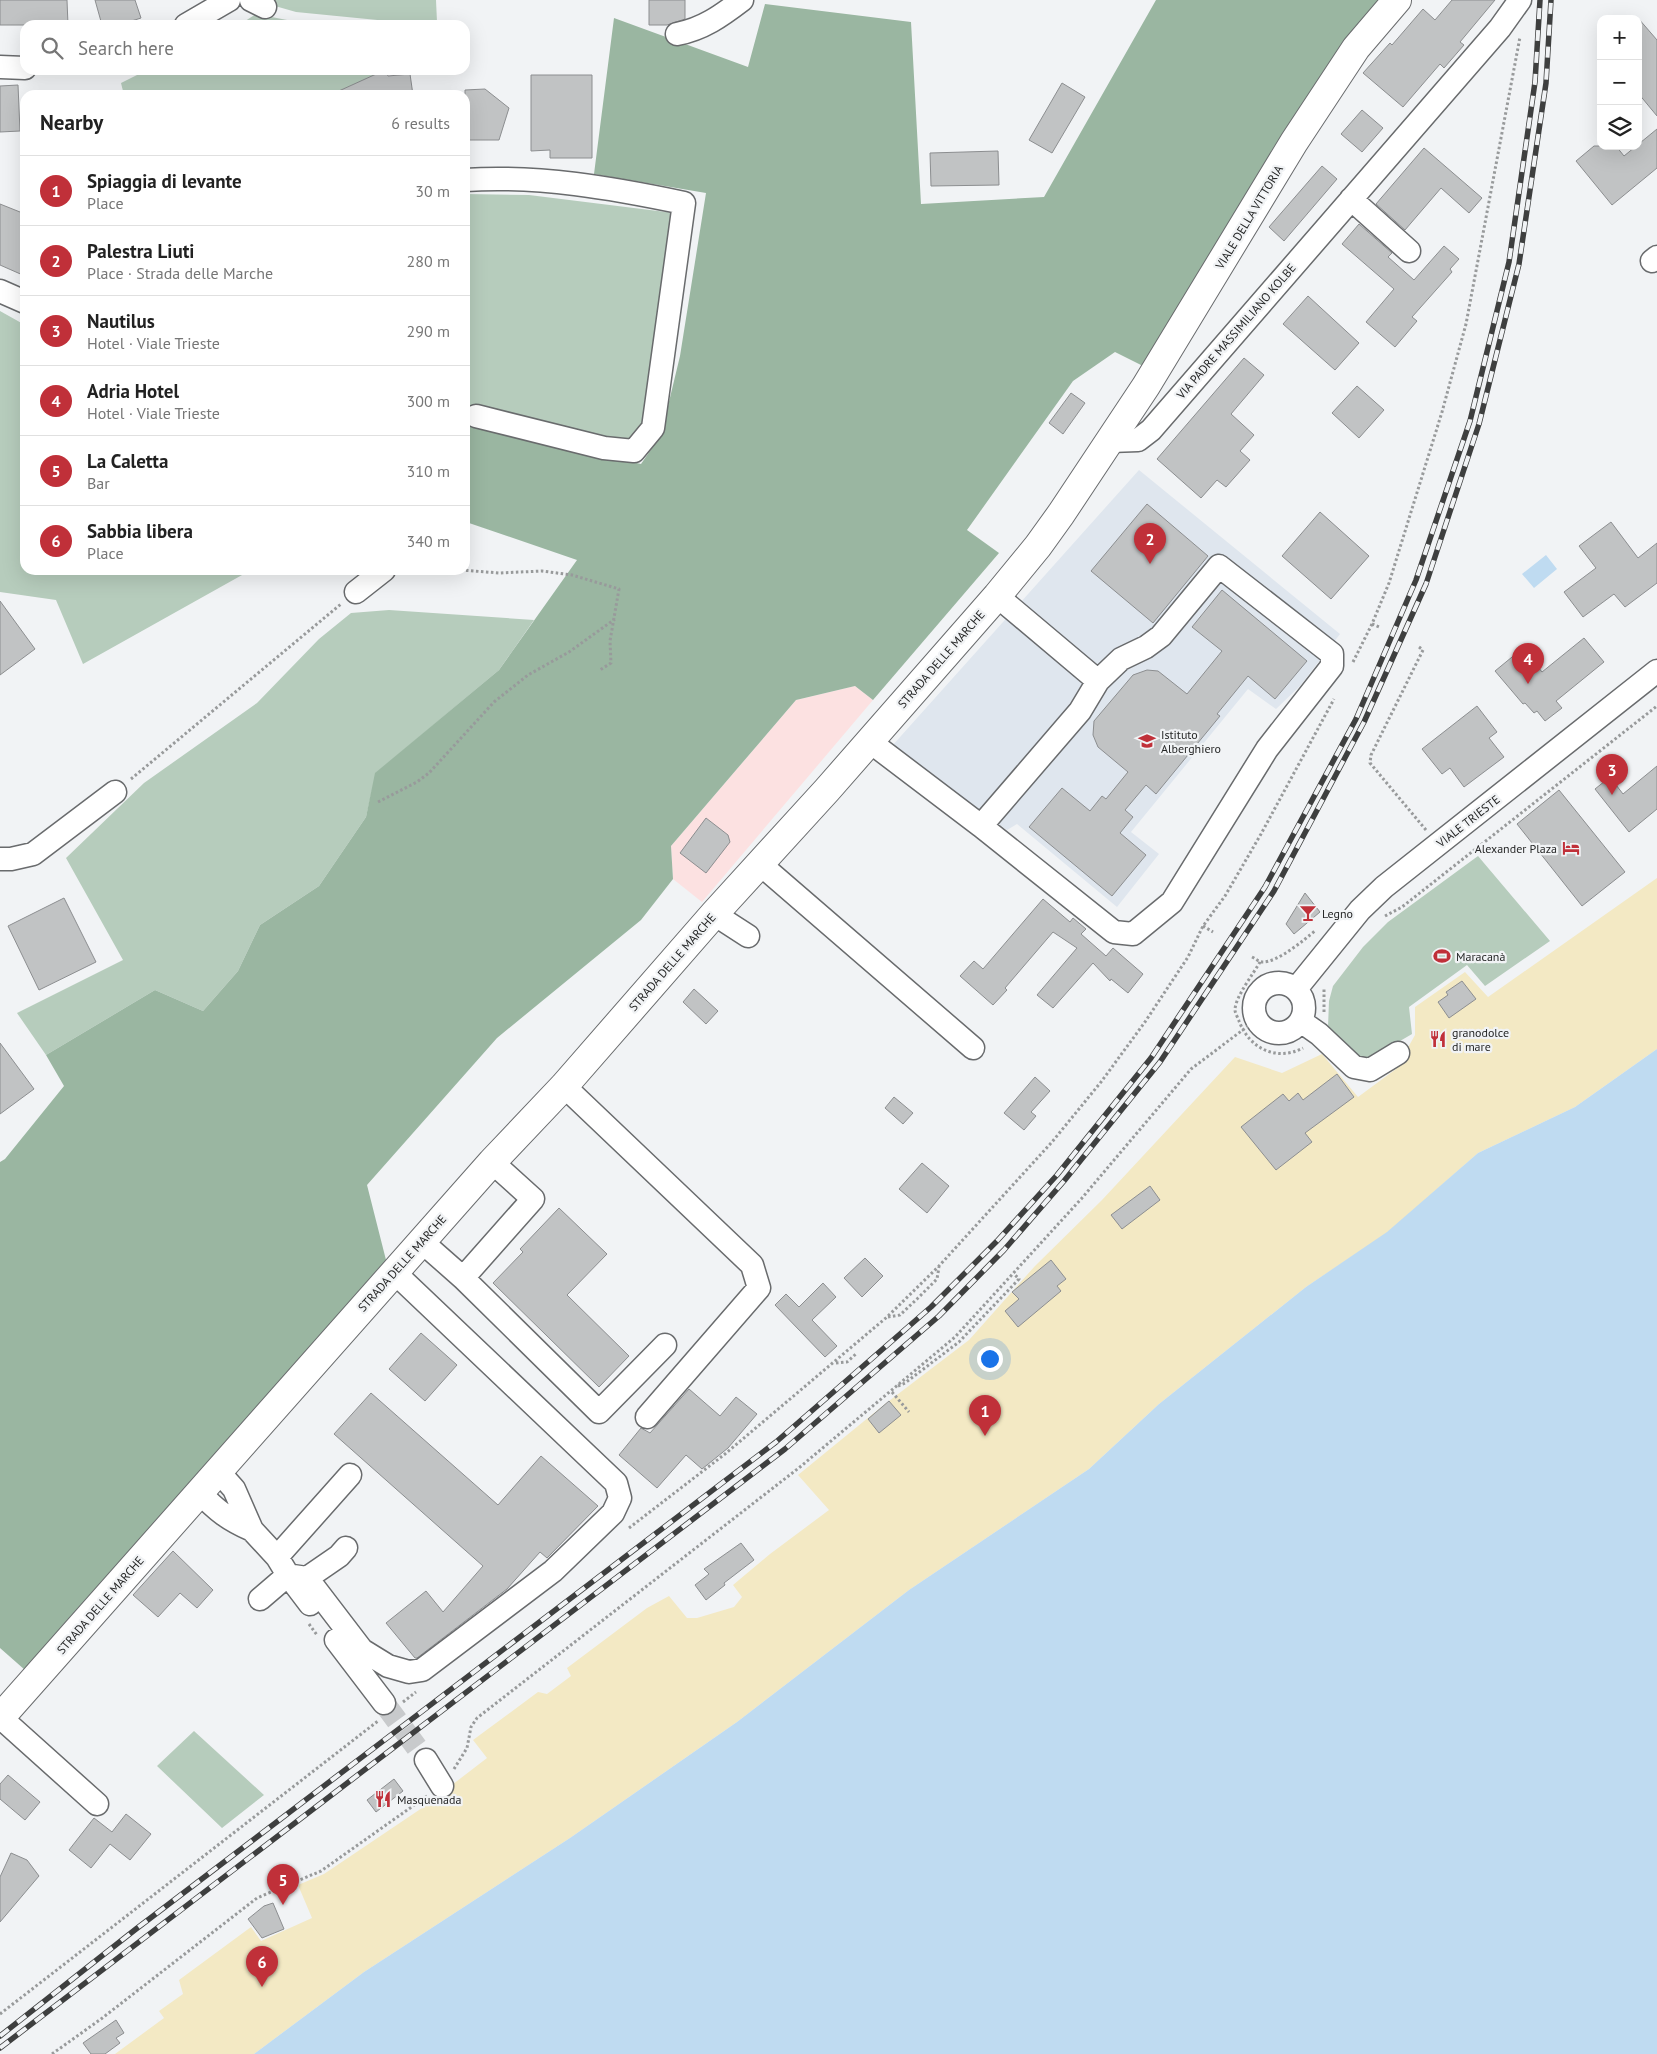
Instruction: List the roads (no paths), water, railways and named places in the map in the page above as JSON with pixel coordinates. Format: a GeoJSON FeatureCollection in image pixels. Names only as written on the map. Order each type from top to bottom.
{"type":"FeatureCollection","features":[{"type":"Feature","properties":{"kind":"main road","name":"VIALE DELLA VITTORIA"},"geometry":{"type":"LineString","coordinates":[[1110,441],[1146,386],[1294,142],[1356,48],[1397,0]]}},
{"type":"Feature","properties":{"kind":"main road","name":"STRADA DELLE MARCHE"},"geometry":{"type":"LineString","coordinates":[[0,1718],[492,1162],[564,1086],[997,596],[1061,514],[1110,441]]}},
{"type":"Feature","properties":{"kind":"street"},"geometry":{"type":"LineString","coordinates":[[195,20],[229,0]]}},
{"type":"Feature","properties":{"kind":"street"},"geometry":{"type":"LineString","coordinates":[[677,34],[693,31],[718,19],[742,0]]}},
{"type":"Feature","properties":{"kind":"street","name":"VIA PADRE MASSIMILIANO KOLBE"},"geometry":{"type":"LineString","coordinates":[[1110,441],[1138,440],[1151,430],[1500,28],[1519,2]]}},
{"type":"Feature","properties":{"kind":"street"},"geometry":{"type":"LineString","coordinates":[[0,67],[20,68]]}},
{"type":"Feature","properties":{"kind":"street"},"geometry":{"type":"LineString","coordinates":[[470,180],[527,180],[604,187],[684,203],[652,428],[634,452],[604,448],[476,416]]}},
{"type":"Feature","properties":{"kind":"street"},"geometry":{"type":"LineString","coordinates":[[1351,200],[1409,251]]}},
{"type":"Feature","properties":{"kind":"street"},"geometry":{"type":"LineString","coordinates":[[0,291],[20,300]]}},
{"type":"Feature","properties":{"kind":"street"},"geometry":{"type":"LineString","coordinates":[[869,741],[981,826],[1114,932],[1134,934],[1172,902],[1267,749],[1332,666],[1332,654],[1218,566],[1161,636],[1146,647],[1121,659],[1098,681],[1080,711],[981,826]]}},
{"type":"Feature","properties":{"kind":"street"},"geometry":{"type":"LineString","coordinates":[[356,592],[378,575]]}},
{"type":"Feature","properties":{"kind":"street"},"geometry":{"type":"LineString","coordinates":[[997,596],[1098,681]]}},
{"type":"Feature","properties":{"kind":"street","name":"VIALE TRIESTE"},"geometry":{"type":"LineString","coordinates":[[1296,989],[1360,910],[1384,887],[1657,671]]}},
{"type":"Feature","properties":{"kind":"street"},"geometry":{"type":"LineString","coordinates":[[0,859],[11,859],[33,854],[115,792]]}},
{"type":"Feature","properties":{"kind":"street"},"geometry":{"type":"LineString","coordinates":[[760,864],[973,1048]]}},
{"type":"Feature","properties":{"kind":"street"},"geometry":{"type":"LineString","coordinates":[[714,914],[748,936]]}},
{"type":"Feature","properties":{"kind":"street"},"geometry":{"type":"LineString","coordinates":[[1280,982],[1289,984],[1302,996],[1305,1005],[1302,1022],[1290,1032],[1282,1034],[1250,1025],[1254,1003],[1258,994],[1272,984],[1280,982]]}},
{"type":"Feature","properties":{"kind":"street"},"geometry":{"type":"LineString","coordinates":[[1302,1022],[1319,1034],[1354,1067],[1370,1070],[1398,1053]]}},
{"type":"Feature","properties":{"kind":"street"},"geometry":{"type":"LineString","coordinates":[[564,1086],[752,1265],[759,1288],[648,1416]]}},
{"type":"Feature","properties":{"kind":"street"},"geometry":{"type":"LineString","coordinates":[[463,1278],[533,1199],[492,1162]]}},
{"type":"Feature","properties":{"kind":"street"},"geometry":{"type":"LineString","coordinates":[[422,1241],[463,1278],[599,1412],[665,1344]]}},
{"type":"Feature","properties":{"kind":"street"},"geometry":{"type":"LineString","coordinates":[[218,1471],[234,1489],[252,1530],[362,1650],[388,1666],[408,1672],[422,1670],[553,1572],[613,1514],[620,1498],[616,1483],[394,1272]]}},
{"type":"Feature","properties":{"kind":"street"},"geometry":{"type":"LineString","coordinates":[[260,1599],[290,1570],[350,1475]]}},
{"type":"Feature","properties":{"kind":"street"},"geometry":{"type":"LineString","coordinates":[[199,1492],[218,1512],[233,1522],[252,1530]]}},
{"type":"Feature","properties":{"kind":"street"},"geometry":{"type":"LineString","coordinates":[[290,1570],[339,1556],[346,1548]]}},
{"type":"Feature","properties":{"kind":"street"},"geometry":{"type":"LineString","coordinates":[[290,1570],[386,1710]]}},
{"type":"Feature","properties":{"kind":"street"},"geometry":{"type":"LineString","coordinates":[[0,1718],[97,1804]]}},
{"type":"Feature","properties":{"kind":"street"},"geometry":{"type":"LineString","coordinates":[[426,1760],[442,1786]]}},
{"type":"Feature","properties":{"kind":"water"},"geometry":{"type":"Polygon","coordinates":[[[1546,555],[1557,569],[1534,588],[1522,574],[1546,555]]]}},
{"type":"Feature","properties":{"kind":"water"},"geometry":{"type":"Polygon","coordinates":[[[1657,1049],[1657,2054],[254,2054],[364,1972],[570,1838],[737,1722],[909,1590],[1089,1469],[1159,1404],[1306,1287],[1387,1232],[1478,1153],[1575,1107],[1657,1049]]]}},
{"type":"Feature","properties":{"kind":"tunnel"},"geometry":{"type":"LineString","coordinates":[[384,1703],[426,1760]]}},
{"type":"Feature","properties":{"kind":"railway"},"geometry":{"type":"LineString","coordinates":[[0,2036],[136,1929],[776,1442],[931,1307],[997,1241],[1057,1175],[1151,1058],[1265,887],[1356,719],[1416,580],[1470,421],[1509,262],[1535,82],[1540,0]]}},
{"type":"Feature","properties":{"kind":"railway"},"geometry":{"type":"LineString","coordinates":[[0,2048],[785,1449],[939,1316],[1004,1250],[1064,1181],[1160,1062],[1274,891],[1364,722],[1426,584],[1479,424],[1519,264],[1546,83],[1551,0]]}},
{"type":"Feature","properties":{"kind":"place","name":"Palestra Liuti"},"geometry":{"type":"Point","coordinates":[1150,564]}},
{"type":"Feature","properties":{"kind":"place","name":"Adria Hotel"},"geometry":{"type":"Point","coordinates":[1528,684]}},
{"type":"Feature","properties":{"kind":"place","name":"Istituto Alberghiero"},"geometry":{"type":"Point","coordinates":[1147,741]}},
{"type":"Feature","properties":{"kind":"place","name":"Nautilus"},"geometry":{"type":"Point","coordinates":[1612,795]}},
{"type":"Feature","properties":{"kind":"place","name":"Alexander Plaza"},"geometry":{"type":"Point","coordinates":[1571,848]}},
{"type":"Feature","properties":{"kind":"place","name":"Legno"},"geometry":{"type":"Point","coordinates":[1308,913]}},
{"type":"Feature","properties":{"kind":"place","name":"Maracanà"},"geometry":{"type":"Point","coordinates":[1442,956]}},
{"type":"Feature","properties":{"kind":"place","name":"granodolce di mare"},"geometry":{"type":"Point","coordinates":[1438,1039]}},
{"type":"Feature","properties":{"kind":"place","name":"Spiaggia di levante"},"geometry":{"type":"Point","coordinates":[985,1436]}},
{"type":"Feature","properties":{"kind":"place","name":"Masquenada"},"geometry":{"type":"Point","coordinates":[383,1799]}},
{"type":"Feature","properties":{"kind":"place","name":"La Caletta"},"geometry":{"type":"Point","coordinates":[283,1905]}},
{"type":"Feature","properties":{"kind":"place","name":"Sabbia libera"},"geometry":{"type":"Point","coordinates":[262,1987]}}]}
